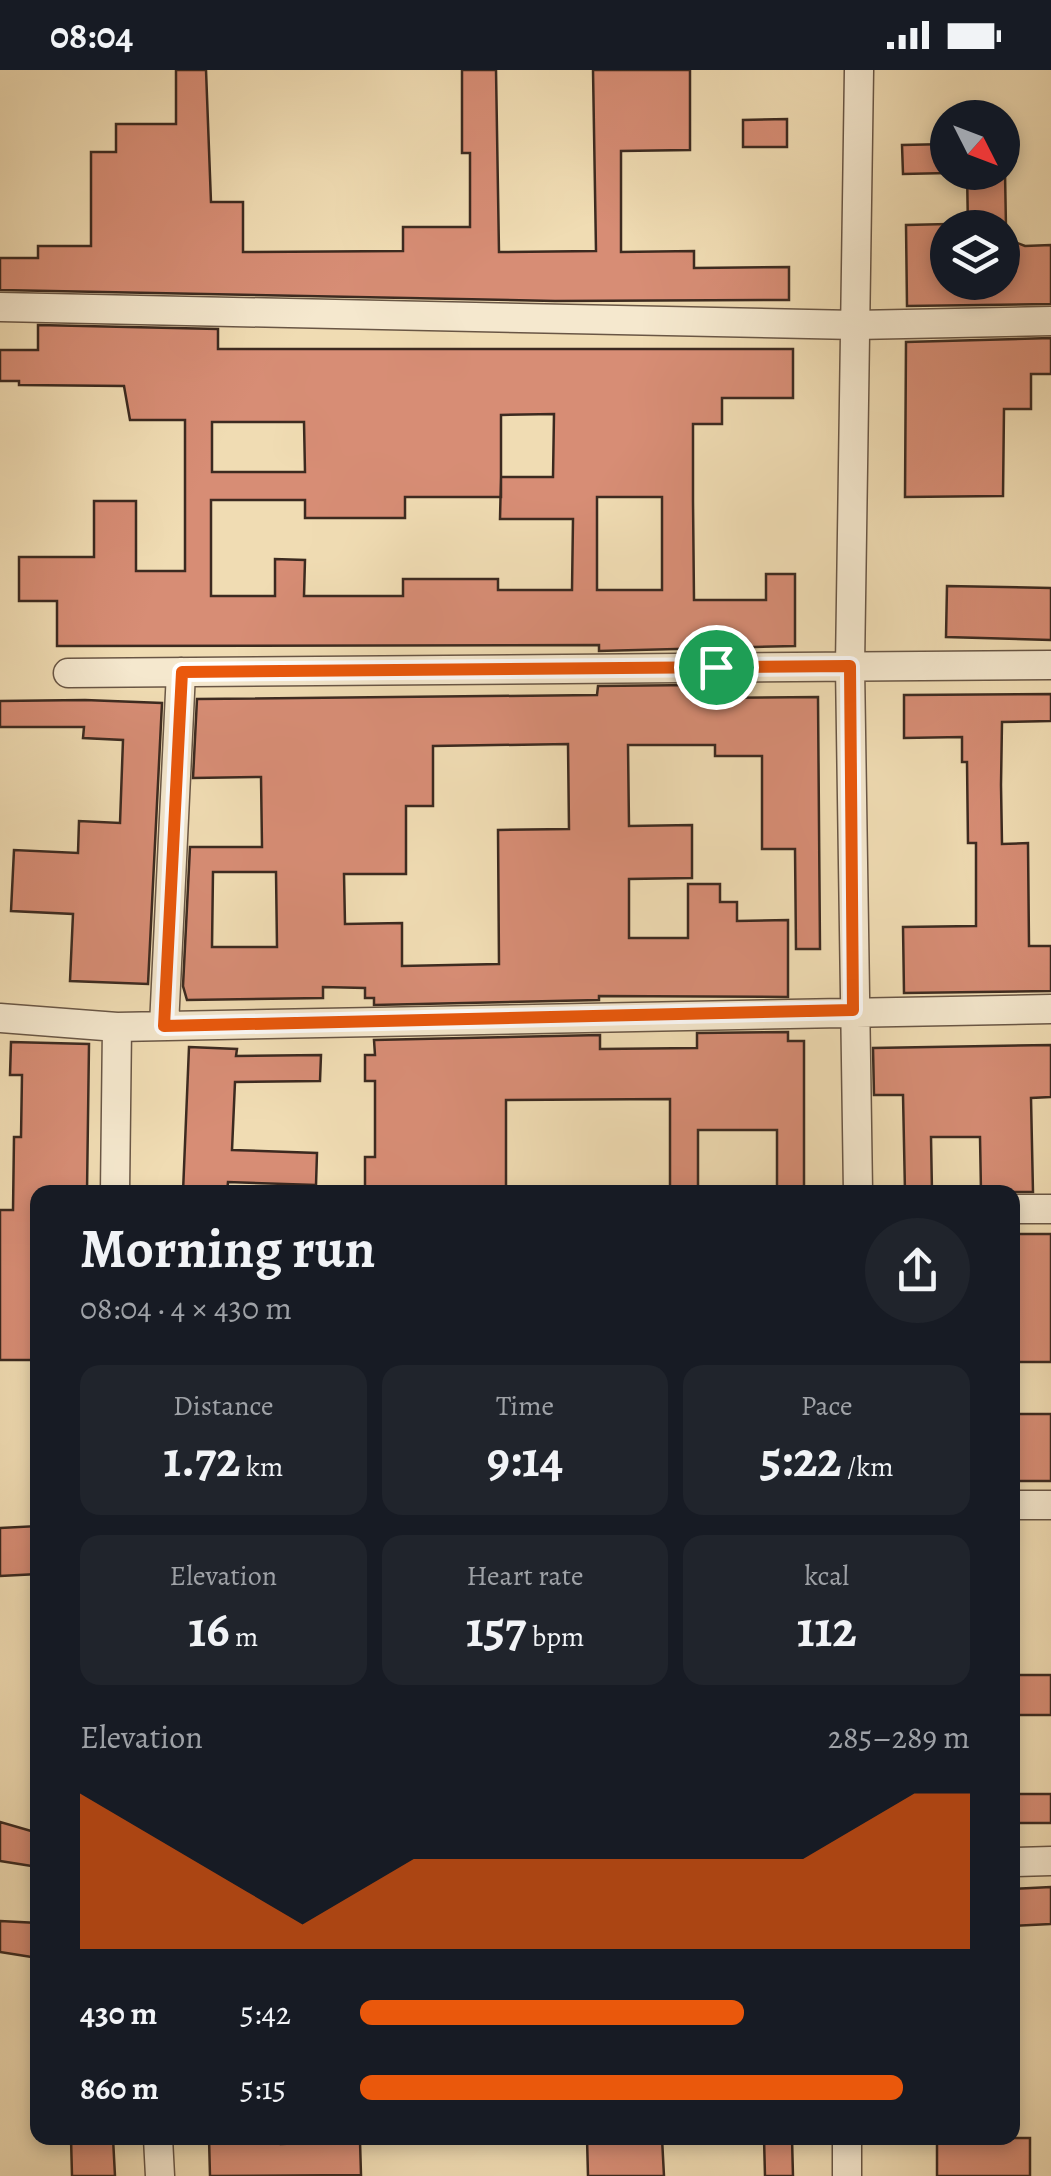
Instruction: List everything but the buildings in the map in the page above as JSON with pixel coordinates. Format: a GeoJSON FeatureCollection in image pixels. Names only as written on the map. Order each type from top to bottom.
{"type":"FeatureCollection","features":[{"type":"Feature","properties":{"kind":"street"},"geometry":{"type":"LineString","coordinates":[[858,1185],[850,666],[859,70]]}},
{"type":"Feature","properties":{"kind":"street"},"geometry":{"type":"LineString","coordinates":[[0,308],[855,325],[1051,322]]}},
{"type":"Feature","properties":{"kind":"street"},"geometry":{"type":"LineString","coordinates":[[68,673],[1051,665]]}},
{"type":"Feature","properties":{"kind":"street"},"geometry":{"type":"LineString","coordinates":[[164,1026],[182,672]]}},
{"type":"Feature","properties":{"kind":"street"},"geometry":{"type":"LineString","coordinates":[[0,1018],[117,1027],[1051,1009]]}},
{"type":"Feature","properties":{"kind":"street"},"geometry":{"type":"LineString","coordinates":[[115,1185],[117,1027]]}},
{"type":"Feature","properties":{"kind":"street"},"geometry":{"type":"LineString","coordinates":[[1020,1210],[1051,1209]]}},
{"type":"Feature","properties":{"kind":"street"},"geometry":{"type":"LineString","coordinates":[[1020,1505],[1051,1505]]}},
{"type":"Feature","properties":{"kind":"street"},"geometry":{"type":"LineString","coordinates":[[1020,1862],[1051,1861]]}},
{"type":"Feature","properties":{"kind":"street"},"geometry":{"type":"LineString","coordinates":[[158,2145],[160,2176]]}},
{"type":"Feature","properties":{"kind":"street"},"geometry":{"type":"LineString","coordinates":[[847,2145],[847,2176]]}},
{"type":"Feature","properties":{"kind":"route"},"geometry":{"type":"LineString","coordinates":[[850,666],[853,1010],[164,1026],[182,672],[716,667],[850,666]]}}]}
